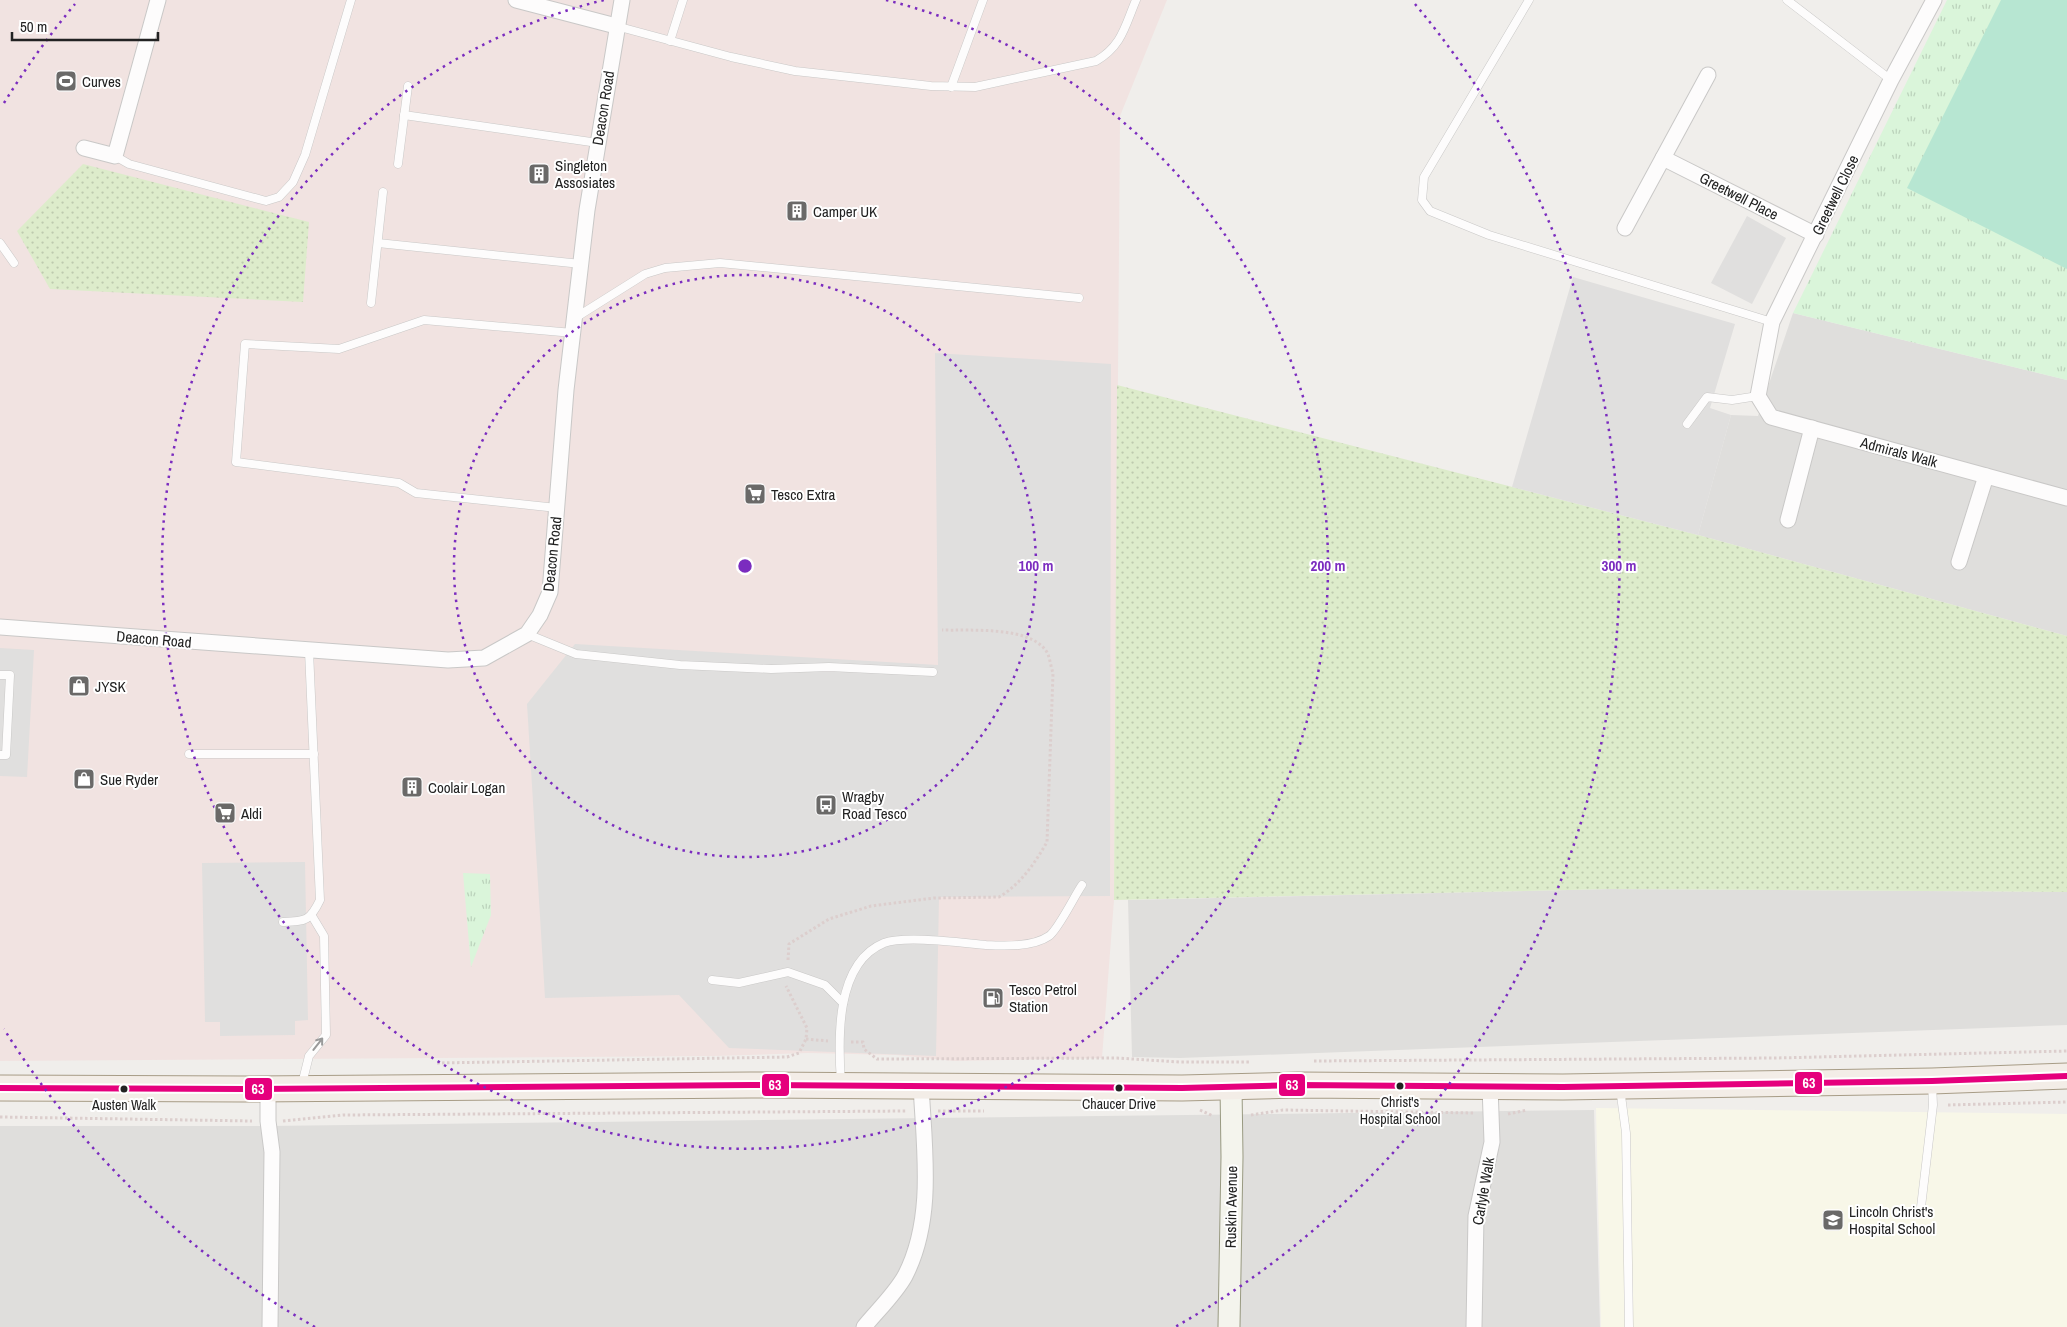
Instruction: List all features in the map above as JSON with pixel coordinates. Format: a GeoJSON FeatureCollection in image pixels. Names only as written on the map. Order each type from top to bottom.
{"type":"FeatureCollection","features":[{"type":"Feature","properties":{"kind":"main road"},"geometry":{"type":"LineString","coordinates":[[0,1088],[301,1089],[841,1085],[1619,1086],[1932,1081],[2067,1076]]}},
{"type":"Feature","properties":{"kind":"main road","name":"Ruskin Avenue"},"geometry":{"type":"LineString","coordinates":[[1229,1327],[1232,1157],[1231,1086]]}},
{"type":"Feature","properties":{"kind":"street"},"geometry":{"type":"LineString","coordinates":[[84,148],[115,156],[158,0]]}},
{"type":"Feature","properties":{"kind":"street"},"geometry":{"type":"LineString","coordinates":[[516,0],[616,26]]}},
{"type":"Feature","properties":{"kind":"street","name":"Deacon Road"},"geometry":{"type":"LineString","coordinates":[[0,627],[448,660],[484,658],[527,634],[540,615],[550,592],[581,264],[616,26],[622,0]]}},
{"type":"Feature","properties":{"kind":"street","name":"Greetwell Close"},"geometry":{"type":"LineString","coordinates":[[1758,396],[1772,322],[1891,80],[1934,0]]}},
{"type":"Feature","properties":{"kind":"street"},"geometry":{"type":"LineString","coordinates":[[1625,228],[1708,75]]}},
{"type":"Feature","properties":{"kind":"street","name":"Greetwell Place"},"geometry":{"type":"LineString","coordinates":[[1663,158],[1816,235]]}},
{"type":"Feature","properties":{"kind":"street","name":"Admirals Walk"},"geometry":{"type":"LineString","coordinates":[[1758,396],[1771,417],[2067,498]]}},
{"type":"Feature","properties":{"kind":"street"},"geometry":{"type":"LineString","coordinates":[[1788,520],[1812,428]]}},
{"type":"Feature","properties":{"kind":"street"},"geometry":{"type":"LineString","coordinates":[[1959,562],[1986,476]]}},
{"type":"Feature","properties":{"kind":"street"},"geometry":{"type":"LineString","coordinates":[[864,1327],[904,1278],[921,1234],[926,1166],[921,1085]]}},
{"type":"Feature","properties":{"kind":"street","name":"Carlyle Walk"},"geometry":{"type":"LineString","coordinates":[[1474,1327],[1476,1216],[1492,1142],[1490,1086]]}},
{"type":"Feature","properties":{"kind":"street"},"geometry":{"type":"LineString","coordinates":[[268,1089],[268,1121],[272,1152],[270,1327]]}},
{"type":"Feature","properties":{"kind":"lane"},"geometry":{"type":"LineString","coordinates":[[115,156],[129,164],[266,201],[279,197],[293,182],[306,155],[350,0]]}},
{"type":"Feature","properties":{"kind":"lane"},"geometry":{"type":"LineString","coordinates":[[670,40],[683,0]]}},
{"type":"Feature","properties":{"kind":"lane"},"geometry":{"type":"LineString","coordinates":[[951,87],[983,0]]}},
{"type":"Feature","properties":{"kind":"lane"},"geometry":{"type":"LineString","coordinates":[[616,26],[794,71],[951,87],[975,87],[1096,61],[1112,52],[1122,34],[1136,0]]}},
{"type":"Feature","properties":{"kind":"lane"},"geometry":{"type":"LineString","coordinates":[[1529,0],[1424,177],[1422,200],[1430,211],[1489,235],[1772,322]]}},
{"type":"Feature","properties":{"kind":"lane"},"geometry":{"type":"LineString","coordinates":[[1787,0],[1891,80]]}},
{"type":"Feature","properties":{"kind":"lane"},"geometry":{"type":"LineString","coordinates":[[398,164],[408,86]]}},
{"type":"Feature","properties":{"kind":"lane"},"geometry":{"type":"LineString","coordinates":[[404,115],[598,143]]}},
{"type":"Feature","properties":{"kind":"lane"},"geometry":{"type":"LineString","coordinates":[[372,303],[383,192]]}},
{"type":"Feature","properties":{"kind":"lane"},"geometry":{"type":"LineString","coordinates":[[0,243],[14,263]]}},
{"type":"Feature","properties":{"kind":"lane"},"geometry":{"type":"LineString","coordinates":[[378,243],[581,264]]}},
{"type":"Feature","properties":{"kind":"lane"},"geometry":{"type":"LineString","coordinates":[[557,508],[416,493],[399,483],[236,462],[245,344],[339,349],[424,320],[574,325],[645,274],[665,268],[720,263],[1079,298]]}},
{"type":"Feature","properties":{"kind":"lane"},"geometry":{"type":"LineString","coordinates":[[1688,424],[1707,398],[1732,400],[1758,396]]}},
{"type":"Feature","properties":{"kind":"lane"},"geometry":{"type":"LineString","coordinates":[[527,634],[576,654],[680,665],[933,672]]}},
{"type":"Feature","properties":{"kind":"lane"},"geometry":{"type":"LineString","coordinates":[[283,922],[302,921],[312,916],[320,900],[309,651]]}},
{"type":"Feature","properties":{"kind":"lane"},"geometry":{"type":"LineString","coordinates":[[0,674],[10,675],[6,755],[0,755]]}},
{"type":"Feature","properties":{"kind":"lane"},"geometry":{"type":"LineString","coordinates":[[189,754],[314,754]]}},
{"type":"Feature","properties":{"kind":"lane"},"geometry":{"type":"LineString","coordinates":[[841,1085],[838,1042],[843,1003],[850,977],[866,957],[884,943],[912,940],[1002,946],[1038,941],[1051,935],[1082,885]]}},
{"type":"Feature","properties":{"kind":"lane"},"geometry":{"type":"LineString","coordinates":[[301,1089],[309,1056],[326,1035],[324,936],[312,916]]}},
{"type":"Feature","properties":{"kind":"lane"},"geometry":{"type":"LineString","coordinates":[[712,980],[739,983],[788,972],[825,985],[843,1003]]}},
{"type":"Feature","properties":{"kind":"lane"},"geometry":{"type":"LineString","coordinates":[[1921,1207],[1934,1105],[1932,1081]]}},
{"type":"Feature","properties":{"kind":"lane"},"geometry":{"type":"LineString","coordinates":[[1619,1086],[1626,1132],[1629,1327]]}},
{"type":"Feature","properties":{"kind":"path"},"geometry":{"type":"LineString","coordinates":[[434,1063],[787,1057],[799,1053],[806,1039],[806,1028],[786,990],[788,944],[829,919],[871,906],[934,898],[999,897],[1008,892],[1036,861],[1047,842],[1052,673],[1048,653],[1030,637],[999,632],[942,630]]}},
{"type":"Feature","properties":{"kind":"path"},"geometry":{"type":"LineString","coordinates":[[863,1042],[864,1049],[877,1059],[1117,1058],[1179,1062],[1254,1062]]}},
{"type":"Feature","properties":{"kind":"path"},"geometry":{"type":"LineString","coordinates":[[1311,1061],[1776,1058],[2067,1051]]}},
{"type":"Feature","properties":{"kind":"path"},"geometry":{"type":"LineString","coordinates":[[1246,1116],[1283,1110],[1478,1114]]}},
{"type":"Feature","properties":{"kind":"path"},"geometry":{"type":"LineString","coordinates":[[293,1120],[343,1115],[896,1111]]}},
{"type":"Feature","properties":{"kind":"path"},"geometry":{"type":"LineString","coordinates":[[0,1117],[245,1121]]}},
{"type":"Feature","properties":{"kind":"shaded area"},"geometry":{"type":"Polygon","coordinates":[[[0,0],[1167,0],[1120,116],[1114,900],[1102,1058],[954,1061],[897,1055],[808,1053],[714,1056],[0,1061],[0,0]]]}},
{"type":"Feature","properties":{"kind":"shaded area"},"geometry":{"type":"Polygon","coordinates":[[[1747,216],[1786,238],[1752,304],[1711,283],[1747,216]]]}},
{"type":"Feature","properties":{"kind":"shaded area"},"geometry":{"type":"Polygon","coordinates":[[[1573,277],[1735,324],[1710,408],[1731,415],[1698,535],[1512,487],[1573,277]]]}},
{"type":"Feature","properties":{"kind":"shaded area"},"geometry":{"type":"Polygon","coordinates":[[[1793,313],[2067,380],[2067,636],[1698,535],[1731,415],[1758,416],[1793,313]]]}},
{"type":"Feature","properties":{"kind":"shaded area"},"geometry":{"type":"Polygon","coordinates":[[[935,353],[1111,364],[1110,896],[939,897],[936,1056],[729,1048],[679,995],[545,998],[527,704],[575,644],[938,665],[935,353]]]}},
{"type":"Feature","properties":{"kind":"shaded area"},"geometry":{"type":"Polygon","coordinates":[[[0,648],[34,650],[27,777],[0,776],[0,648]]]}},
{"type":"Feature","properties":{"kind":"shaded area"},"geometry":{"type":"Polygon","coordinates":[[[305,862],[308,1020],[295,1021],[295,1035],[220,1036],[220,1022],[205,1022],[202,863],[305,862]]]}},
{"type":"Feature","properties":{"kind":"shaded area"},"geometry":{"type":"Polygon","coordinates":[[[1611,889],[2067,892],[2067,1025],[1180,1058],[1132,1057],[1128,900],[1611,889]]]}},
{"type":"Feature","properties":{"kind":"shaded area","name":"Lincoln Christ's Hospital School"},"geometry":{"type":"Polygon","coordinates":[[[1596,1108],[2067,1114],[2067,1327],[1601,1327],[1596,1108]]]}},
{"type":"Feature","properties":{"kind":"shaded area"},"geometry":{"type":"Polygon","coordinates":[[[1594,1110],[1600,1327],[0,1327],[0,1126],[268,1126],[1594,1110]]]}},
{"type":"Feature","properties":{"kind":"green space"},"geometry":{"type":"Polygon","coordinates":[[[1947,0],[2067,0],[2067,380],[1793,313],[1947,0]]]}},
{"type":"Feature","properties":{"kind":"green space"},"geometry":{"type":"Polygon","coordinates":[[[2001,0],[2067,0],[2067,269],[1907,188],[2001,0]]]}},
{"type":"Feature","properties":{"kind":"green space"},"geometry":{"type":"Polygon","coordinates":[[[83,164],[309,222],[303,302],[50,289],[17,231],[83,164]]]}},
{"type":"Feature","properties":{"kind":"green space"},"geometry":{"type":"Polygon","coordinates":[[[1117,385],[1698,535],[2067,636],[2067,892],[1611,889],[1114,900],[1117,385]]]}},
{"type":"Feature","properties":{"kind":"green space"},"geometry":{"type":"Polygon","coordinates":[[[463,873],[490,874],[491,915],[471,967],[463,873]]]}},
{"type":"Feature","properties":{"kind":"transit line","name":"63"},"geometry":{"type":"LineString","coordinates":[[0,1088],[245,1089],[751,1085],[1182,1088],[1298,1085],[1563,1087],[1932,1081],[2067,1076]]}},
{"type":"Feature","properties":{"kind":"place","name":"Curves"},"geometry":{"type":"Point","coordinates":[66,81]}},
{"type":"Feature","properties":{"kind":"place","name":"Singleton Assosiates"},"geometry":{"type":"Point","coordinates":[539,174]}},
{"type":"Feature","properties":{"kind":"place","name":"Camper UK"},"geometry":{"type":"Point","coordinates":[797,211]}},
{"type":"Feature","properties":{"kind":"place","name":"Tesco Extra"},"geometry":{"type":"Point","coordinates":[755,494]}},
{"type":"Feature","properties":{"kind":"place","name":"JYSK"},"geometry":{"type":"Point","coordinates":[79,686]}},
{"type":"Feature","properties":{"kind":"place","name":"Sue Ryder"},"geometry":{"type":"Point","coordinates":[84,779]}},
{"type":"Feature","properties":{"kind":"place","name":"Coolair Logan"},"geometry":{"type":"Point","coordinates":[412,787]}},
{"type":"Feature","properties":{"kind":"place","name":"Wragby Road Tesco"},"geometry":{"type":"Point","coordinates":[826,805]}},
{"type":"Feature","properties":{"kind":"place","name":"Aldi"},"geometry":{"type":"Point","coordinates":[225,813]}},
{"type":"Feature","properties":{"kind":"place","name":"Tesco Petrol Station"},"geometry":{"type":"Point","coordinates":[993,998]}},
{"type":"Feature","properties":{"kind":"place","name":"Christ's Hospital School"},"geometry":{"type":"Point","coordinates":[1400,1086]}},
{"type":"Feature","properties":{"kind":"place","name":"Chaucer Drive"},"geometry":{"type":"Point","coordinates":[1119,1088]}},
{"type":"Feature","properties":{"kind":"place","name":"Austen Walk"},"geometry":{"type":"Point","coordinates":[124,1089]}},
{"type":"Feature","properties":{"kind":"place","name":"Lincoln Christ's Hospital School"},"geometry":{"type":"Point","coordinates":[1833,1220]}}]}
